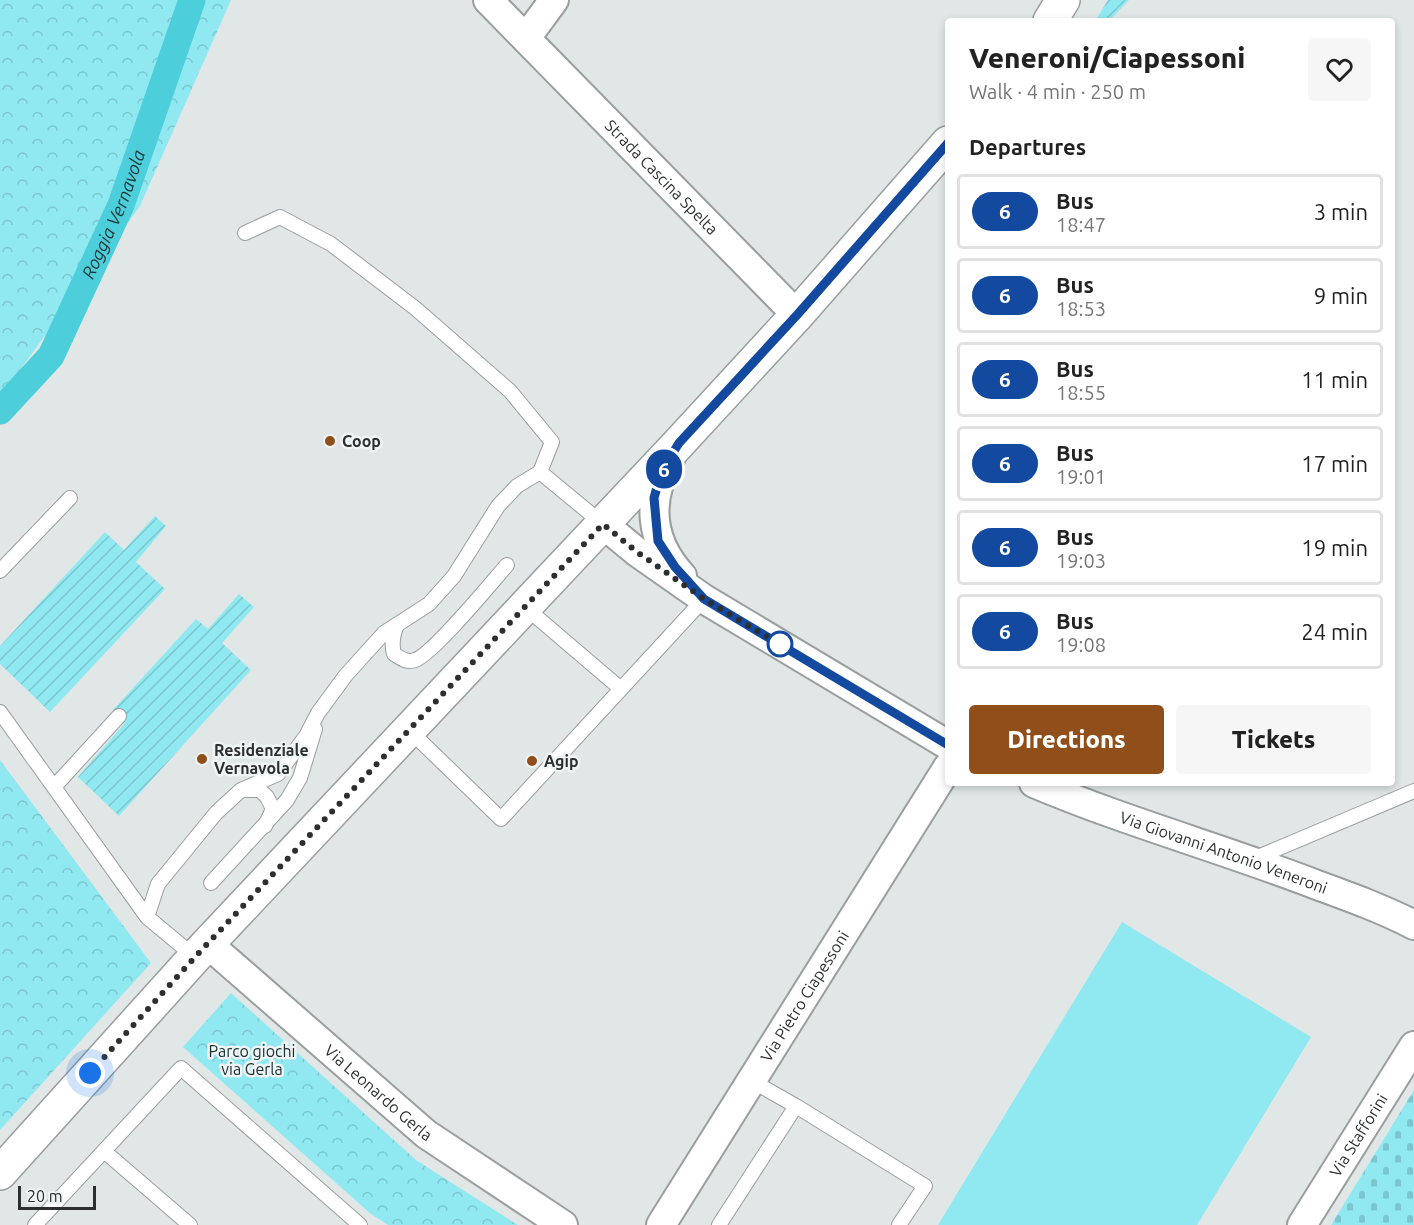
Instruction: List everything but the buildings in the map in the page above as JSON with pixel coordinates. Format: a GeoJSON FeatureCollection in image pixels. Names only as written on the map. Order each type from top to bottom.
{"type":"FeatureCollection","features":[{"type":"Feature","properties":{"kind":"street","name":"Strada Cascina Spelta"},"geometry":{"type":"LineString","coordinates":[[488,0],[797,315]]}},
{"type":"Feature","properties":{"kind":"street"},"geometry":{"type":"LineString","coordinates":[[526,38],[554,0]]}},
{"type":"Feature","properties":{"kind":"street"},"geometry":{"type":"LineString","coordinates":[[1052,18],[1063,0]]}},
{"type":"Feature","properties":{"kind":"street"},"geometry":{"type":"LineString","coordinates":[[0,1173],[202,951],[797,315],[945,146]]}},
{"type":"Feature","properties":{"kind":"street"},"geometry":{"type":"LineString","coordinates":[[679,443],[661,472],[654,498],[658,541],[675,567],[704,599]]}},
{"type":"Feature","properties":{"kind":"street"},"geometry":{"type":"LineString","coordinates":[[603,524],[637,552],[704,599],[945,743]]}},
{"type":"Feature","properties":{"kind":"street","name":"Via Pietro Ciapessoni"},"geometry":{"type":"LineString","coordinates":[[662,1225],[945,772]]}},
{"type":"Feature","properties":{"kind":"street","name":"Via Giovanni Antonio Veneroni"},"geometry":{"type":"LineString","coordinates":[[1041,786],[1251,860],[1391,913],[1414,925]]}},
{"type":"Feature","properties":{"kind":"street","name":"Via Leonardo Gerla"},"geometry":{"type":"LineString","coordinates":[[202,951],[426,1134],[563,1225]]}},
{"type":"Feature","properties":{"kind":"street","name":"Via Stafforini"},"geometry":{"type":"LineString","coordinates":[[1302,1225],[1414,1046]]}},
{"type":"Feature","properties":{"kind":"lane"},"geometry":{"type":"LineString","coordinates":[[147,917],[158,884],[216,813],[241,790],[278,774],[346,675],[384,633],[429,604],[454,576],[498,506],[517,486],[540,472],[552,442],[510,391],[415,308],[331,244],[280,217],[245,233]]}},
{"type":"Feature","properties":{"kind":"lane"},"geometry":{"type":"LineString","coordinates":[[540,472],[603,524]]}},
{"type":"Feature","properties":{"kind":"lane"},"geometry":{"type":"LineString","coordinates":[[0,572],[70,498]]}},
{"type":"Feature","properties":{"kind":"lane"},"geometry":{"type":"LineString","coordinates":[[397,625],[393,633],[394,654],[404,661],[417,660],[436,644],[507,565]]}},
{"type":"Feature","properties":{"kind":"lane"},"geometry":{"type":"LineString","coordinates":[[410,731],[501,819],[704,599]]}},
{"type":"Feature","properties":{"kind":"lane"},"geometry":{"type":"LineString","coordinates":[[525,607],[621,690]]}},
{"type":"Feature","properties":{"kind":"lane"},"geometry":{"type":"LineString","coordinates":[[0,712],[147,917],[202,951]]}},
{"type":"Feature","properties":{"kind":"lane"},"geometry":{"type":"LineString","coordinates":[[211,883],[287,800],[300,778],[318,713]]}},
{"type":"Feature","properties":{"kind":"lane"},"geometry":{"type":"LineString","coordinates":[[54,787],[119,716]]}},
{"type":"Feature","properties":{"kind":"lane"},"geometry":{"type":"LineString","coordinates":[[241,790],[260,790],[267,797],[273,809],[265,826]]}},
{"type":"Feature","properties":{"kind":"lane"},"geometry":{"type":"LineString","coordinates":[[1251,860],[1414,791]]}},
{"type":"Feature","properties":{"kind":"lane"},"geometry":{"type":"LineString","coordinates":[[35,1225],[181,1068],[360,1225]]}},
{"type":"Feature","properties":{"kind":"lane"},"geometry":{"type":"LineString","coordinates":[[752,1081],[925,1186],[899,1225]]}},
{"type":"Feature","properties":{"kind":"lane"},"geometry":{"type":"LineString","coordinates":[[719,1225],[795,1106]]}},
{"type":"Feature","properties":{"kind":"lane"},"geometry":{"type":"LineString","coordinates":[[104,1151],[190,1225]]}},
{"type":"Feature","properties":{"kind":"green space"},"geometry":{"type":"Polygon","coordinates":[[[0,0],[231,0],[140,206],[0,397],[0,0]]]}},
{"type":"Feature","properties":{"kind":"green space"},"geometry":{"type":"Polygon","coordinates":[[[1108,0],[1129,0],[1112,18],[1097,18],[1108,0]]]}},
{"type":"Feature","properties":{"kind":"green space"},"geometry":{"type":"Polygon","coordinates":[[[155,516],[166,526],[136,562],[165,589],[50,712],[0,664],[0,646],[105,532],[124,550],[155,516]]]}},
{"type":"Feature","properties":{"kind":"green space"},"geometry":{"type":"Polygon","coordinates":[[[239,594],[254,607],[222,643],[251,670],[119,816],[78,777],[125,723],[113,710],[196,619],[208,629],[239,594]]]}},
{"type":"Feature","properties":{"kind":"green space"},"geometry":{"type":"Polygon","coordinates":[[[0,760],[151,963],[0,1130],[0,760]]]}},
{"type":"Feature","properties":{"kind":"green space"},"geometry":{"type":"Polygon","coordinates":[[[1122,922],[1311,1037],[1197,1225],[938,1225],[1122,922]]]}},
{"type":"Feature","properties":{"kind":"green space","name":"Parco giochi via Gerla"},"geometry":{"type":"Polygon","coordinates":[[[231,993],[416,1160],[518,1225],[388,1225],[371,1214],[183,1047],[231,993]]]}},
{"type":"Feature","properties":{"kind":"green space"},"geometry":{"type":"Polygon","coordinates":[[[1414,1090],[1414,1225],[1331,1225],[1414,1090]]]}},
{"type":"Feature","properties":{"kind":"waterway","name":"Roggia Vernavola"},"geometry":{"type":"LineString","coordinates":[[0,411],[51,356],[121,205],[192,0]]}},
{"type":"Feature","properties":{"kind":"bus line","name":"6"},"geometry":{"type":"LineString","coordinates":[[945,146],[797,315],[679,443],[661,472],[654,498],[658,541],[675,567],[704,599],[945,743]]}},
{"type":"Feature","properties":{"kind":"place","name":"Coop"},"geometry":{"type":"Point","coordinates":[330,441]}},
{"type":"Feature","properties":{"kind":"place","name":"Residenziale Vernavola"},"geometry":{"type":"Point","coordinates":[202,759]}},
{"type":"Feature","properties":{"kind":"place","name":"Agip"},"geometry":{"type":"Point","coordinates":[532,761]}},
{"type":"Feature","properties":{"kind":"route"},"geometry":{"type":"LineString","coordinates":[[90,1073],[195,957],[603,524],[637,552],[704,599],[786,648],[780,644]]}}]}
